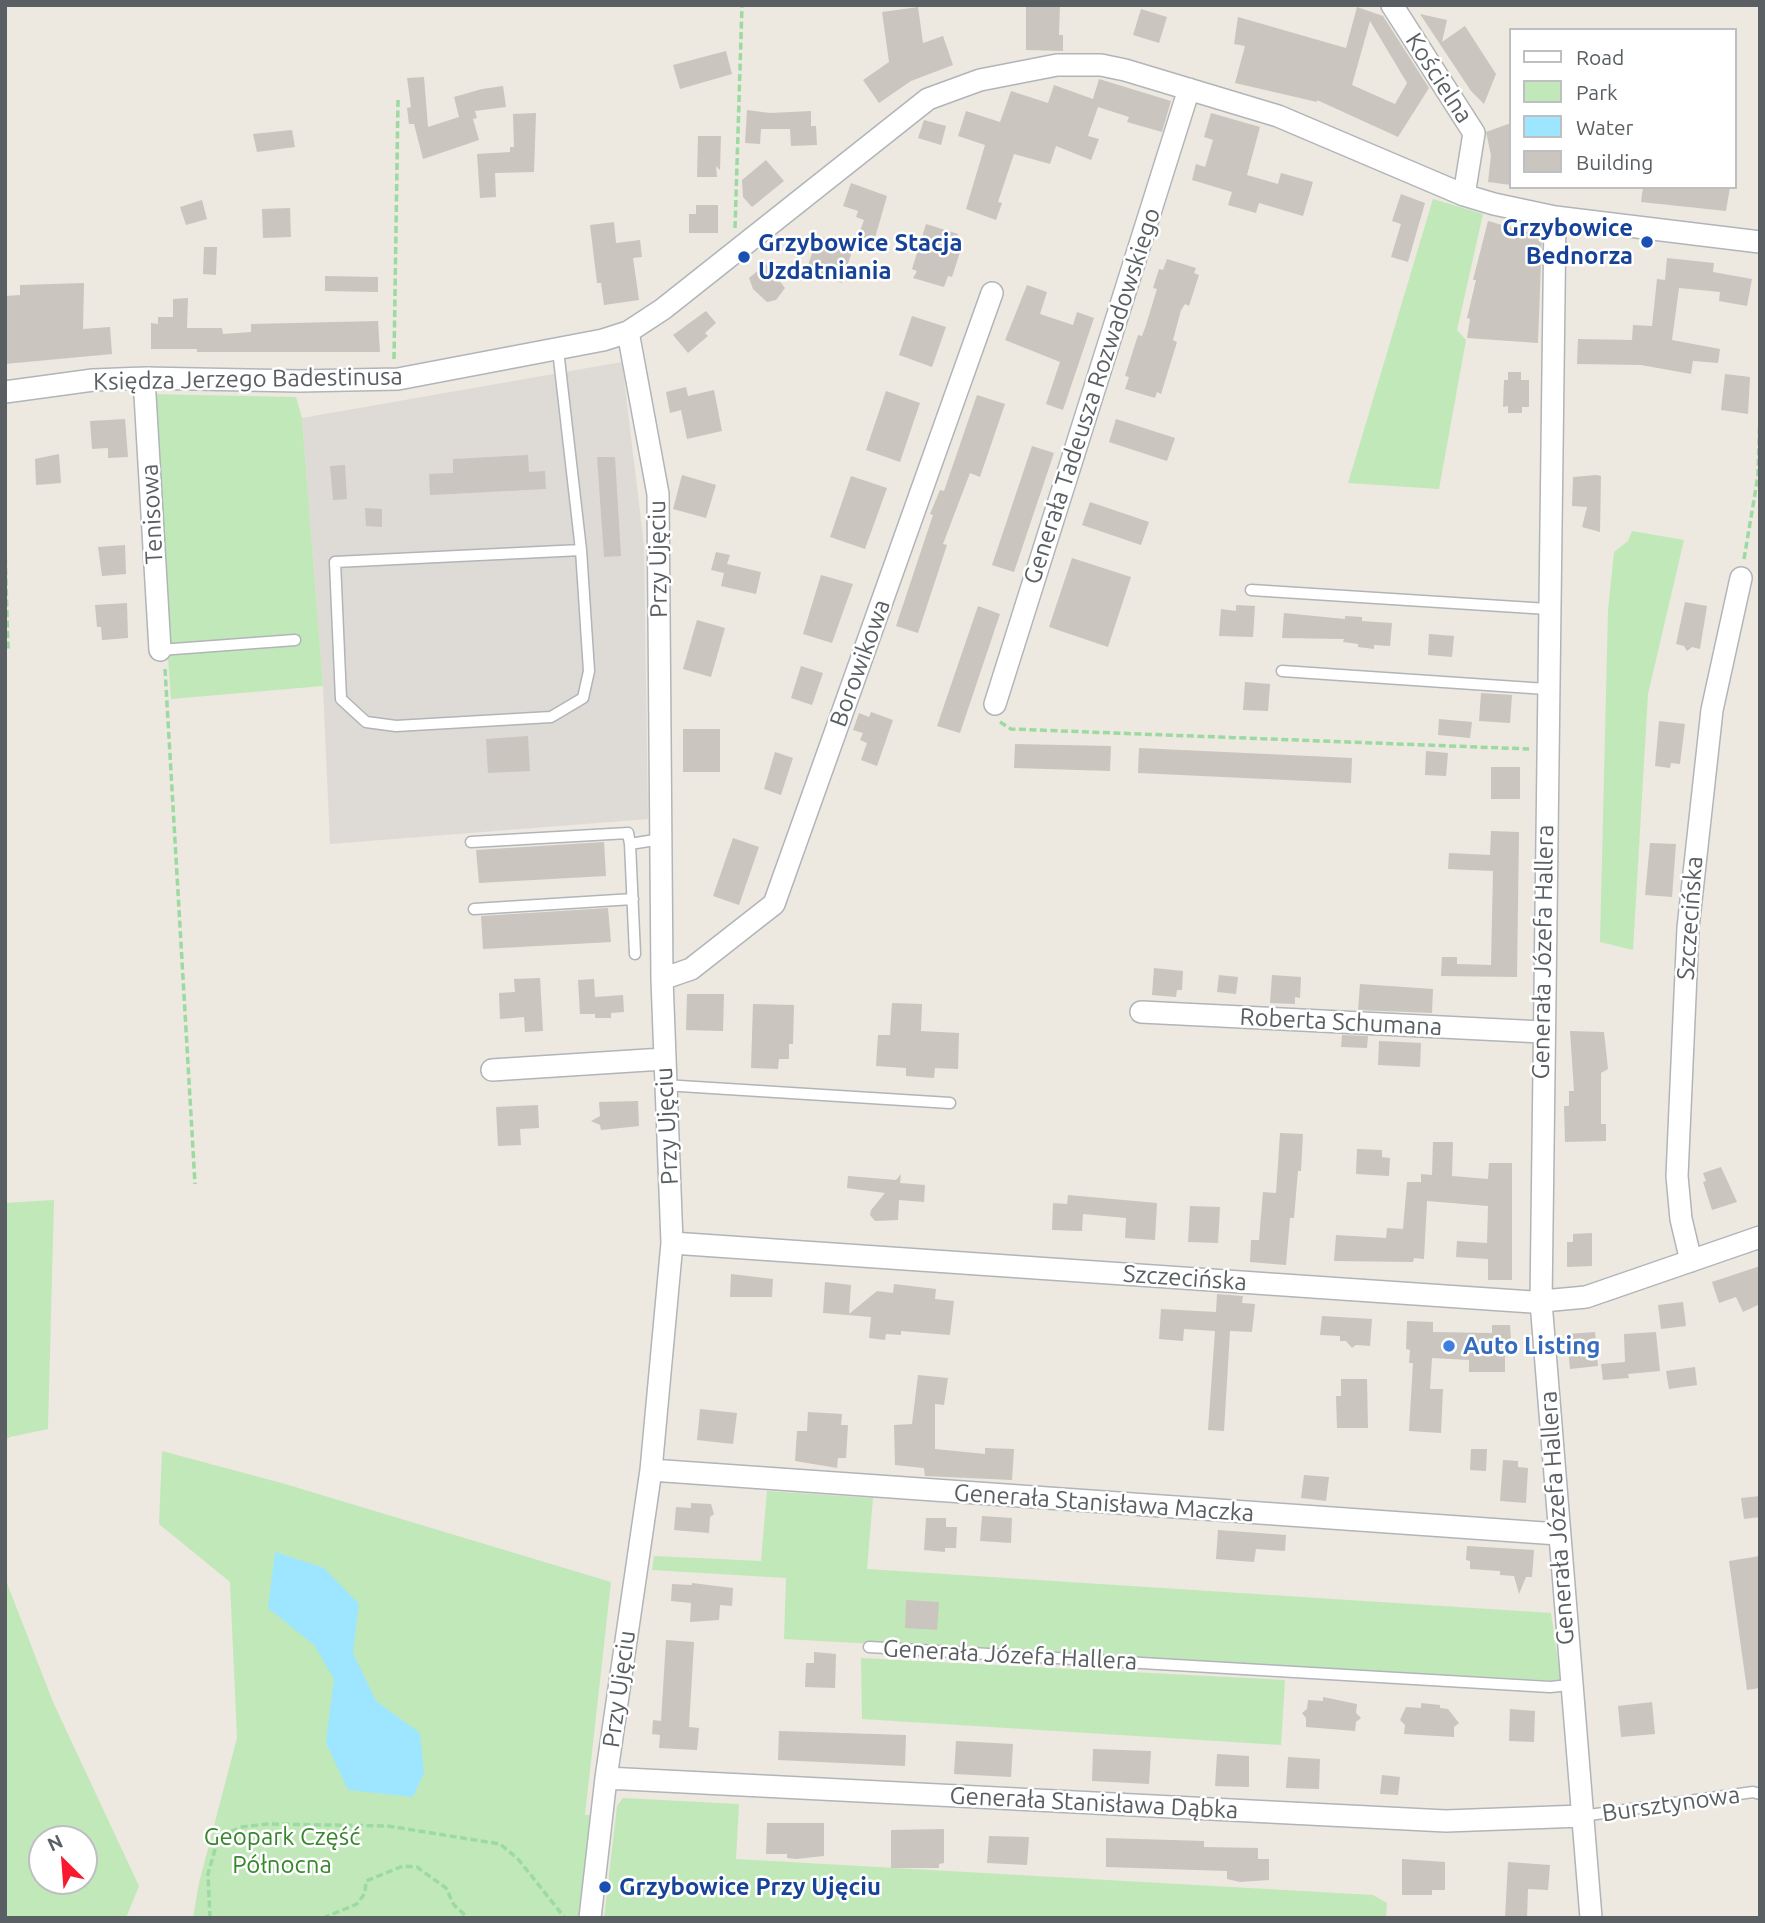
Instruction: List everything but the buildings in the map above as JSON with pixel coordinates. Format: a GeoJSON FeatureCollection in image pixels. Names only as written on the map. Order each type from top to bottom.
{"type":"FeatureCollection","features":[{"type":"Feature","properties":{"kind":"street","name":"Kościelna"},"geometry":{"type":"LineString","coordinates":[[1392,5],[1474,133],[1464,195]]}},
{"type":"Feature","properties":{"kind":"street","name":"Księdza Jerzego Badestinusa"},"geometry":{"type":"LineString","coordinates":[[5,392],[93,380],[144,378],[394,379],[558,350],[628,332],[663,309],[913,108],[952,88],[1057,65],[1079,64],[1125,70],[1189,89],[1314,129],[1464,195],[1555,217],[1760,242]]}},
{"type":"Feature","properties":{"kind":"street","name":"Generała Tadeusza Rozwadowskiego"},"geometry":{"type":"LineString","coordinates":[[995,704],[1189,89]]}},
{"type":"Feature","properties":{"kind":"street","name":"Generała Józefa Hallera"},"geometry":{"type":"LineString","coordinates":[[1555,217],[1545,750],[1541,1302],[1591,1918]]}},
{"type":"Feature","properties":{"kind":"street","name":"Borowikowa"},"geometry":{"type":"LineString","coordinates":[[662,979],[691,969],[774,904],[992,293]]}},
{"type":"Feature","properties":{"kind":"street","name":"Przy Ujęciu"},"geometry":{"type":"LineString","coordinates":[[590,1918],[606,1778],[651,1470],[672,1243],[663,1059],[658,494],[628,332]]}},
{"type":"Feature","properties":{"kind":"street","name":"Tenisowa"},"geometry":{"type":"LineString","coordinates":[[144,378],[160,650]]}},
{"type":"Feature","properties":{"kind":"street","name":"Szczecińska"},"geometry":{"type":"LineString","coordinates":[[1691,1261],[1681,1219],[1677,1176],[1688,928],[1712,710],[1741,578]]}},
{"type":"Feature","properties":{"kind":"street","name":"Roberta Schumana"},"geometry":{"type":"LineString","coordinates":[[1141,1012],[1542,1032]]}},
{"type":"Feature","properties":{"kind":"street"},"geometry":{"type":"LineString","coordinates":[[492,1070],[663,1059]]}},
{"type":"Feature","properties":{"kind":"street","name":"Szczecińska"},"geometry":{"type":"LineString","coordinates":[[672,1243],[1541,1302],[1586,1297],[1760,1237]]}},
{"type":"Feature","properties":{"kind":"street","name":"Generała Stanisława Maczka"},"geometry":{"type":"LineString","coordinates":[[651,1470],[1558,1534]]}},
{"type":"Feature","properties":{"kind":"street","name":"Generała Stanisława Dąbka"},"geometry":{"type":"LineString","coordinates":[[606,1778],[1446,1821],[1582,1816]]}},
{"type":"Feature","properties":{"kind":"lane"},"geometry":{"type":"LineString","coordinates":[[558,350],[581,550],[589,671],[583,698],[551,717],[396,726],[366,722],[341,699],[335,562],[581,550]]}},
{"type":"Feature","properties":{"kind":"lane"},"geometry":{"type":"LineString","coordinates":[[1251,590],[1548,609]]}},
{"type":"Feature","properties":{"kind":"lane"},"geometry":{"type":"LineString","coordinates":[[160,650],[295,640]]}},
{"type":"Feature","properties":{"kind":"lane"},"geometry":{"type":"LineString","coordinates":[[1283,671],[1546,689]]}},
{"type":"Feature","properties":{"kind":"lane"},"geometry":{"type":"LineString","coordinates":[[471,842],[628,833],[635,954]]}},
{"type":"Feature","properties":{"kind":"lane"},"geometry":{"type":"LineString","coordinates":[[630,844],[661,839]]}},
{"type":"Feature","properties":{"kind":"lane"},"geometry":{"type":"LineString","coordinates":[[474,909],[633,899]]}},
{"type":"Feature","properties":{"kind":"lane"},"geometry":{"type":"LineString","coordinates":[[664,1085],[950,1103]]}},
{"type":"Feature","properties":{"kind":"lane","name":"Generała Józefa Hallera"},"geometry":{"type":"LineString","coordinates":[[869,1647],[1550,1687],[1570,1685]]}},
{"type":"Feature","properties":{"kind":"lane","name":"Bursztynowa"},"geometry":{"type":"LineString","coordinates":[[1582,1816],[1753,1792],[1760,1794]]}},
{"type":"Feature","properties":{"kind":"path"},"geometry":{"type":"LineString","coordinates":[[735,251],[742,5]]}},
{"type":"Feature","properties":{"kind":"path"},"geometry":{"type":"LineString","coordinates":[[394,379],[398,100]]}},
{"type":"Feature","properties":{"kind":"path"},"geometry":{"type":"LineString","coordinates":[[1741,578],[1758,476],[1760,412]]}},
{"type":"Feature","properties":{"kind":"path"},"geometry":{"type":"LineString","coordinates":[[5,547],[8,649]]}},
{"type":"Feature","properties":{"kind":"path"},"geometry":{"type":"LineString","coordinates":[[160,650],[166,673],[195,1184]]}},
{"type":"Feature","properties":{"kind":"path"},"geometry":{"type":"LineString","coordinates":[[995,704],[1000,722],[1011,729],[1545,750]]}},
{"type":"Feature","properties":{"kind":"path"},"geometry":{"type":"LineString","coordinates":[[210,1918],[208,1874],[216,1846],[227,1833],[242,1827],[267,1824],[388,1826],[500,1844],[518,1859],[565,1918]]}},
{"type":"Feature","properties":{"kind":"path"},"geometry":{"type":"LineString","coordinates":[[324,1918],[356,1904],[365,1894],[366,1881],[403,1866],[417,1867],[446,1888],[454,1905],[468,1918]]}},
{"type":"Feature","properties":{"kind":"shaded area"},"geometry":{"type":"Polygon","coordinates":[[[622,362],[644,545],[648,819],[330,844],[323,686],[302,418],[622,362]]]}},
{"type":"Feature","properties":{"kind":"green space"},"geometry":{"type":"Polygon","coordinates":[[[1433,199],[1483,214],[1457,330],[1466,340],[1439,489],[1348,483],[1433,199]]]}},
{"type":"Feature","properties":{"kind":"green space"},"geometry":{"type":"Polygon","coordinates":[[[149,394],[296,397],[302,418],[323,686],[171,699],[149,394]]]}},
{"type":"Feature","properties":{"kind":"green space"},"geometry":{"type":"Polygon","coordinates":[[[1632,531],[1684,540],[1648,694],[1633,950],[1600,942],[1608,610],[1614,552],[1628,541],[1632,531]]]}},
{"type":"Feature","properties":{"kind":"green space"},"geometry":{"type":"Polygon","coordinates":[[[54,1200],[48,1429],[10,1437],[5,1441],[5,1203],[54,1200]]]}},
{"type":"Feature","properties":{"kind":"green space","name":"Geopark Część Północna"},"geometry":{"type":"Polygon","coordinates":[[[162,1451],[285,1484],[611,1582],[585,1815],[602,1814],[586,1918],[193,1918],[199,1883],[237,1738],[230,1582],[159,1524],[162,1451]]]}},
{"type":"Feature","properties":{"kind":"green space"},"geometry":{"type":"Polygon","coordinates":[[[767,1491],[873,1498],[867,1569],[1551,1613],[1561,1681],[784,1639],[786,1578],[652,1570],[654,1556],[761,1561],[767,1491]]]}},
{"type":"Feature","properties":{"kind":"green space"},"geometry":{"type":"Polygon","coordinates":[[[5,1578],[53,1702],[139,1886],[126,1918],[5,1918],[5,1578]]]}},
{"type":"Feature","properties":{"kind":"green space"},"geometry":{"type":"Polygon","coordinates":[[[861,1658],[1285,1680],[1281,1745],[862,1719],[861,1658]]]}},
{"type":"Feature","properties":{"kind":"green space"},"geometry":{"type":"Polygon","coordinates":[[[623,1798],[739,1804],[736,1859],[1373,1895],[1387,1903],[1386,1918],[604,1918],[617,1806],[623,1798]]]}},
{"type":"Feature","properties":{"kind":"water"},"geometry":{"type":"Polygon","coordinates":[[[275,1552],[324,1568],[359,1604],[353,1653],[376,1701],[420,1733],[424,1773],[413,1797],[348,1790],[326,1743],[334,1679],[314,1645],[268,1608],[275,1552]]]}},
{"type":"Feature","properties":{"kind":"place","name":"Grzybowice Bednorza"},"geometry":{"type":"Point","coordinates":[1647,242]}},
{"type":"Feature","properties":{"kind":"place","name":"Grzybowice Stacja Uzdatniania"},"geometry":{"type":"Point","coordinates":[744,257]}},
{"type":"Feature","properties":{"kind":"place","name":"Auto Listing"},"geometry":{"type":"Point","coordinates":[1449,1346]}},
{"type":"Feature","properties":{"kind":"place","name":"Grzybowice Przy Ujęciu"},"geometry":{"type":"Point","coordinates":[605,1887]}}]}
